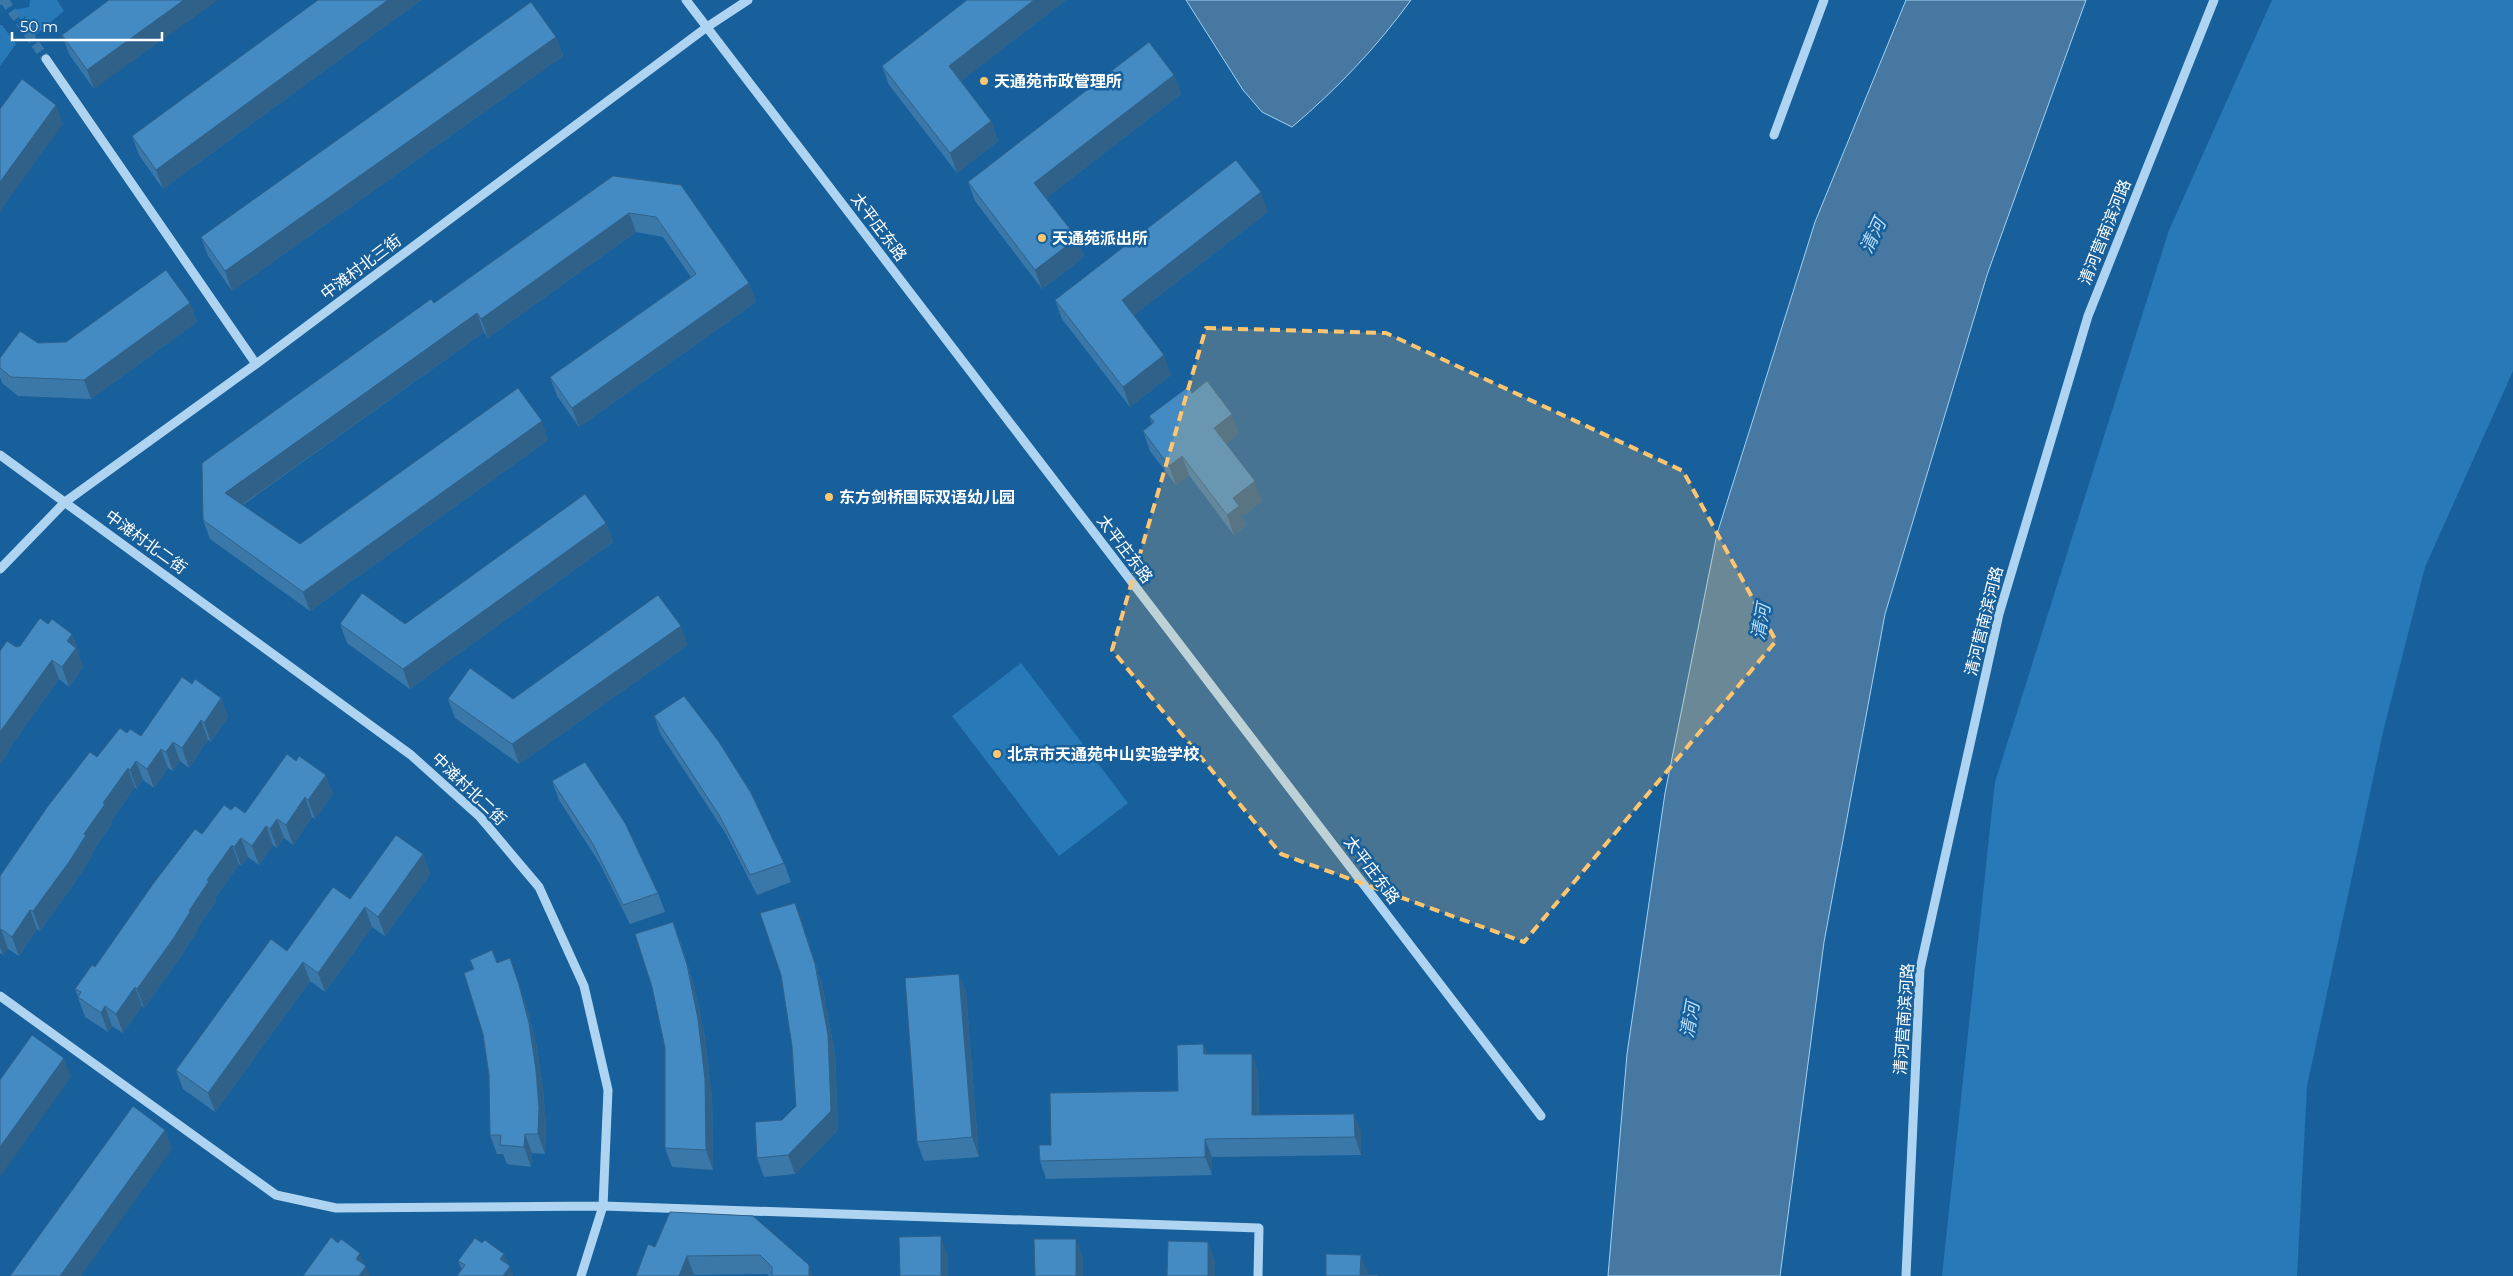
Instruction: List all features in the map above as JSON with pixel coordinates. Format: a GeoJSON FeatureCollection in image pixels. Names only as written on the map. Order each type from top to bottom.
{"type":"FeatureCollection","features":[{"type":"Feature","properties":{"kind":"street","name":"太平庄东路"},"geometry":{"type":"LineString","coordinates":[[686,0],[1541,1116]]}},
{"type":"Feature","properties":{"kind":"street","name":"中滩村北三街"},"geometry":{"type":"LineString","coordinates":[[0,568],[65,502],[256,364],[707,28],[748,0]]}},
{"type":"Feature","properties":{"kind":"street"},"geometry":{"type":"LineString","coordinates":[[1774,135],[1824,0]]}},
{"type":"Feature","properties":{"kind":"street","name":"清河营南滨河路"},"geometry":{"type":"LineString","coordinates":[[1906,1276],[1920,969],[1999,614],[2088,316],[2214,0]]}},
{"type":"Feature","properties":{"kind":"street"},"geometry":{"type":"LineString","coordinates":[[46,59],[256,364]]}},
{"type":"Feature","properties":{"kind":"street","name":"中滩村北二街"},"geometry":{"type":"LineString","coordinates":[[0,455],[411,756],[480,817],[539,887],[584,986],[608,1090],[603,1206],[581,1276]]}},
{"type":"Feature","properties":{"kind":"street"},"geometry":{"type":"LineString","coordinates":[[0,996],[276,1195],[336,1208],[603,1206],[1259,1228],[1258,1276]]}},
{"type":"Feature","properties":{"kind":"highlighted area"},"geometry":{"type":"Polygon","coordinates":[[[1206,328],[1386,333],[1683,471],[1776,641],[1524,942],[1281,854],[1112,650],[1206,328]]]}},
{"type":"Feature","properties":{"kind":"shaded area"},"geometry":{"type":"Polygon","coordinates":[[[30,0],[57,0],[64,11],[33,37],[14,10],[29,7],[30,0]]]}},
{"type":"Feature","properties":{"kind":"shaded area"},"geometry":{"type":"Polygon","coordinates":[[[2272,0],[2513,0],[2513,371],[2425,567],[2383,732],[2307,1086],[2297,1276],[1942,1276],[1995,782],[2169,230],[2272,0]]]}},
{"type":"Feature","properties":{"kind":"shaded area"},"geometry":{"type":"Polygon","coordinates":[[[0,25],[2,25],[16,44],[0,66],[0,25]]]}},
{"type":"Feature","properties":{"kind":"shaded area"},"geometry":{"type":"Polygon","coordinates":[[[1021,663],[1128,803],[1059,856],[952,716],[1021,663]]]}},
{"type":"Feature","properties":{"kind":"water"},"geometry":{"type":"Polygon","coordinates":[[[1186,0],[1411,0],[1384,35],[1355,67],[1325,98],[1292,127],[1262,112],[1243,90],[1186,0]]]}},
{"type":"Feature","properties":{"kind":"water","name":"清河"},"geometry":{"type":"Polygon","coordinates":[[[1906,0],[2086,0],[1987,275],[1885,614],[1824,942],[1780,1276],[1608,1276],[1627,1054],[1665,793],[1717,534],[1815,222],[1906,0]]]}},
{"type":"Feature","properties":{"kind":"building"},"geometry":{"type":"Polygon","coordinates":[[[109,0],[184,0],[87,70],[62,35],[109,0]]]}},
{"type":"Feature","properties":{"kind":"building"},"geometry":{"type":"Polygon","coordinates":[[[318,0],[388,0],[156,170],[132,136],[318,0]]]}},
{"type":"Feature","properties":{"kind":"building"},"geometry":{"type":"Polygon","coordinates":[[[967,0],[1034,0],[949,66],[991,121],[950,153],[882,66],[967,0]]]}},
{"type":"Feature","properties":{"kind":"building"},"geometry":{"type":"Polygon","coordinates":[[[531,2],[556,37],[225,271],[201,237],[531,2]]]}},
{"type":"Feature","properties":{"kind":"building"},"geometry":{"type":"Polygon","coordinates":[[[1149,42],[1174,75],[1034,183],[1077,238],[1035,270],[968,182],[1149,42]]]}},
{"type":"Feature","properties":{"kind":"building"},"geometry":{"type":"Polygon","coordinates":[[[22,79],[56,105],[0,182],[0,109],[22,79]]]}},
{"type":"Feature","properties":{"kind":"building"},"geometry":{"type":"Polygon","coordinates":[[[1236,160],[1261,192],[1122,300],[1164,355],[1123,387],[1055,300],[1236,160]]]}},
{"type":"Feature","properties":{"kind":"building"},"geometry":{"type":"Polygon","coordinates":[[[613,176],[681,185],[749,283],[572,408],[550,377],[696,274],[656,217],[629,213],[481,319],[477,313],[225,493],[300,544],[518,388],[542,421],[303,592],[203,520],[202,463],[431,299],[434,303],[613,176]]]}},
{"type":"Feature","properties":{"kind":"building"},"geometry":{"type":"Polygon","coordinates":[[[166,270],[190,303],[84,380],[11,377],[0,368],[0,358],[20,331],[38,343],[66,342],[166,270]]]}},
{"type":"Feature","properties":{"kind":"building"},"geometry":{"type":"Polygon","coordinates":[[[1207,381],[1232,414],[1214,428],[1255,481],[1233,498],[1239,506],[1227,515],[1182,456],[1169,466],[1143,431],[1154,422],[1149,416],[1188,387],[1192,393],[1207,381]]]}},
{"type":"Feature","properties":{"kind":"building"},"geometry":{"type":"Polygon","coordinates":[[[585,494],[606,523],[403,669],[340,624],[362,593],[405,624],[585,494]]]}},
{"type":"Feature","properties":{"kind":"building"},"geometry":{"type":"Polygon","coordinates":[[[658,595],[681,626],[512,744],[448,699],[470,668],[513,699],[658,595]]]}},
{"type":"Feature","properties":{"kind":"building"},"geometry":{"type":"Polygon","coordinates":[[[40,618],[48,624],[52,619],[72,634],[67,641],[76,648],[62,667],[52,660],[0,732],[0,651],[7,641],[16,647],[20,646],[40,618]]]}},
{"type":"Feature","properties":{"kind":"building"},"geometry":{"type":"Polygon","coordinates":[[[182,677],[192,684],[195,679],[221,698],[204,723],[201,720],[182,748],[173,742],[166,752],[161,749],[147,769],[136,761],[130,770],[128,768],[103,803],[105,804],[84,834],[86,835],[69,862],[33,911],[30,910],[12,937],[0,930],[0,876],[48,806],[90,752],[97,757],[120,728],[127,733],[130,729],[141,736],[182,677]]]}},
{"type":"Feature","properties":{"kind":"building"},"geometry":{"type":"Polygon","coordinates":[[[684,696],[719,742],[751,793],[784,863],[750,875],[719,815],[654,716],[684,696]]]}},
{"type":"Feature","properties":{"kind":"building"},"geometry":{"type":"Polygon","coordinates":[[[287,754],[296,761],[299,756],[326,775],[308,800],[305,797],[286,825],[277,819],[270,829],[266,826],[252,846],[241,838],[234,847],[232,845],[207,880],[209,881],[173,939],[137,989],[135,987],[116,1014],[105,1006],[101,1013],[78,997],[81,992],[75,989],[92,965],[95,967],[153,884],[195,829],[202,834],[224,805],[231,810],[235,806],[245,813],[287,754]]]}},
{"type":"Feature","properties":{"kind":"building"},"geometry":{"type":"Polygon","coordinates":[[[585,762],[625,823],[658,893],[623,905],[593,844],[552,781],[585,762]]]}},
{"type":"Feature","properties":{"kind":"building"},"geometry":{"type":"Polygon","coordinates":[[[396,835],[423,854],[378,917],[365,907],[318,973],[303,962],[208,1093],[176,1070],[271,939],[287,951],[333,887],[350,899],[396,835]]]}},
{"type":"Feature","properties":{"kind":"building"},"geometry":{"type":"Polygon","coordinates":[[[795,903],[815,964],[828,1035],[831,1111],[788,1155],[757,1158],[755,1122],[782,1120],[796,1106],[792,1046],[781,975],[760,913],[795,903]]]}},
{"type":"Feature","properties":{"kind":"building"},"geometry":{"type":"Polygon","coordinates":[[[673,922],[687,965],[698,1019],[705,1079],[706,1150],[665,1148],[665,1048],[652,987],[635,934],[673,922]]]}},
{"type":"Feature","properties":{"kind":"building"},"geometry":{"type":"Polygon","coordinates":[[[492,950],[497,963],[510,958],[529,1023],[536,1070],[539,1108],[538,1134],[525,1134],[524,1147],[500,1145],[501,1135],[490,1135],[489,1075],[483,1034],[464,973],[474,969],[470,960],[492,950]]]}},
{"type":"Feature","properties":{"kind":"building"},"geometry":{"type":"Polygon","coordinates":[[[959,974],[972,1137],[917,1142],[905,978],[959,974]]]}},
{"type":"Feature","properties":{"kind":"building"},"geometry":{"type":"Polygon","coordinates":[[[32,1035],[64,1058],[0,1147],[0,1080],[32,1035]]]}},
{"type":"Feature","properties":{"kind":"building"},"geometry":{"type":"Polygon","coordinates":[[[1203,1044],[1204,1054],[1252,1054],[1252,1115],[1354,1114],[1355,1137],[1205,1139],[1205,1157],[1040,1161],[1039,1145],[1051,1145],[1050,1093],[1178,1091],[1177,1045],[1203,1044]]]}},
{"type":"Feature","properties":{"kind":"building"},"geometry":{"type":"Polygon","coordinates":[[[133,1106],[165,1130],[60,1276],[10,1276],[133,1106]]]}},
{"type":"Feature","properties":{"kind":"building"},"geometry":{"type":"Polygon","coordinates":[[[670,1212],[753,1216],[809,1265],[809,1276],[772,1276],[772,1267],[760,1255],[687,1256],[679,1276],[636,1276],[648,1244],[655,1247],[670,1212]]]}},
{"type":"Feature","properties":{"kind":"building"},"geometry":{"type":"Polygon","coordinates":[[[941,1236],[941,1276],[900,1276],[899,1237],[941,1236]]]}},
{"type":"Feature","properties":{"kind":"building"},"geometry":{"type":"Polygon","coordinates":[[[331,1237],[338,1243],[341,1239],[360,1253],[356,1259],[366,1266],[359,1276],[303,1276],[331,1237]]]}},
{"type":"Feature","properties":{"kind":"building"},"geometry":{"type":"Polygon","coordinates":[[[475,1238],[482,1243],[485,1240],[504,1254],[500,1259],[510,1266],[503,1276],[457,1276],[465,1265],[458,1261],[475,1238]]]}},
{"type":"Feature","properties":{"kind":"building"},"geometry":{"type":"Polygon","coordinates":[[[1034,1239],[1076,1239],[1076,1276],[1035,1276],[1034,1239]]]}},
{"type":"Feature","properties":{"kind":"building"},"geometry":{"type":"Polygon","coordinates":[[[1168,1241],[1208,1242],[1208,1276],[1167,1276],[1168,1241]]]}},
{"type":"Feature","properties":{"kind":"building"},"geometry":{"type":"Polygon","coordinates":[[[1326,1254],[1361,1255],[1360,1275],[1378,1276],[1326,1276],[1326,1254]]]}},
{"type":"Feature","properties":{"kind":"tunnel"},"geometry":{"type":"LineString","coordinates":[[4,0],[46,59]]}},
{"type":"Feature","properties":{"kind":"place","name":"天通苑市政管理所"},"geometry":{"type":"Point","coordinates":[984,81]}},
{"type":"Feature","properties":{"kind":"place","name":"天通苑派出所"},"geometry":{"type":"Point","coordinates":[1042,238]}},
{"type":"Feature","properties":{"kind":"place","name":"东方剑桥国际双语幼儿园"},"geometry":{"type":"Point","coordinates":[829,497]}},
{"type":"Feature","properties":{"kind":"place","name":"北京市天通苑中山实验学校"},"geometry":{"type":"Point","coordinates":[997,754]}}]}
